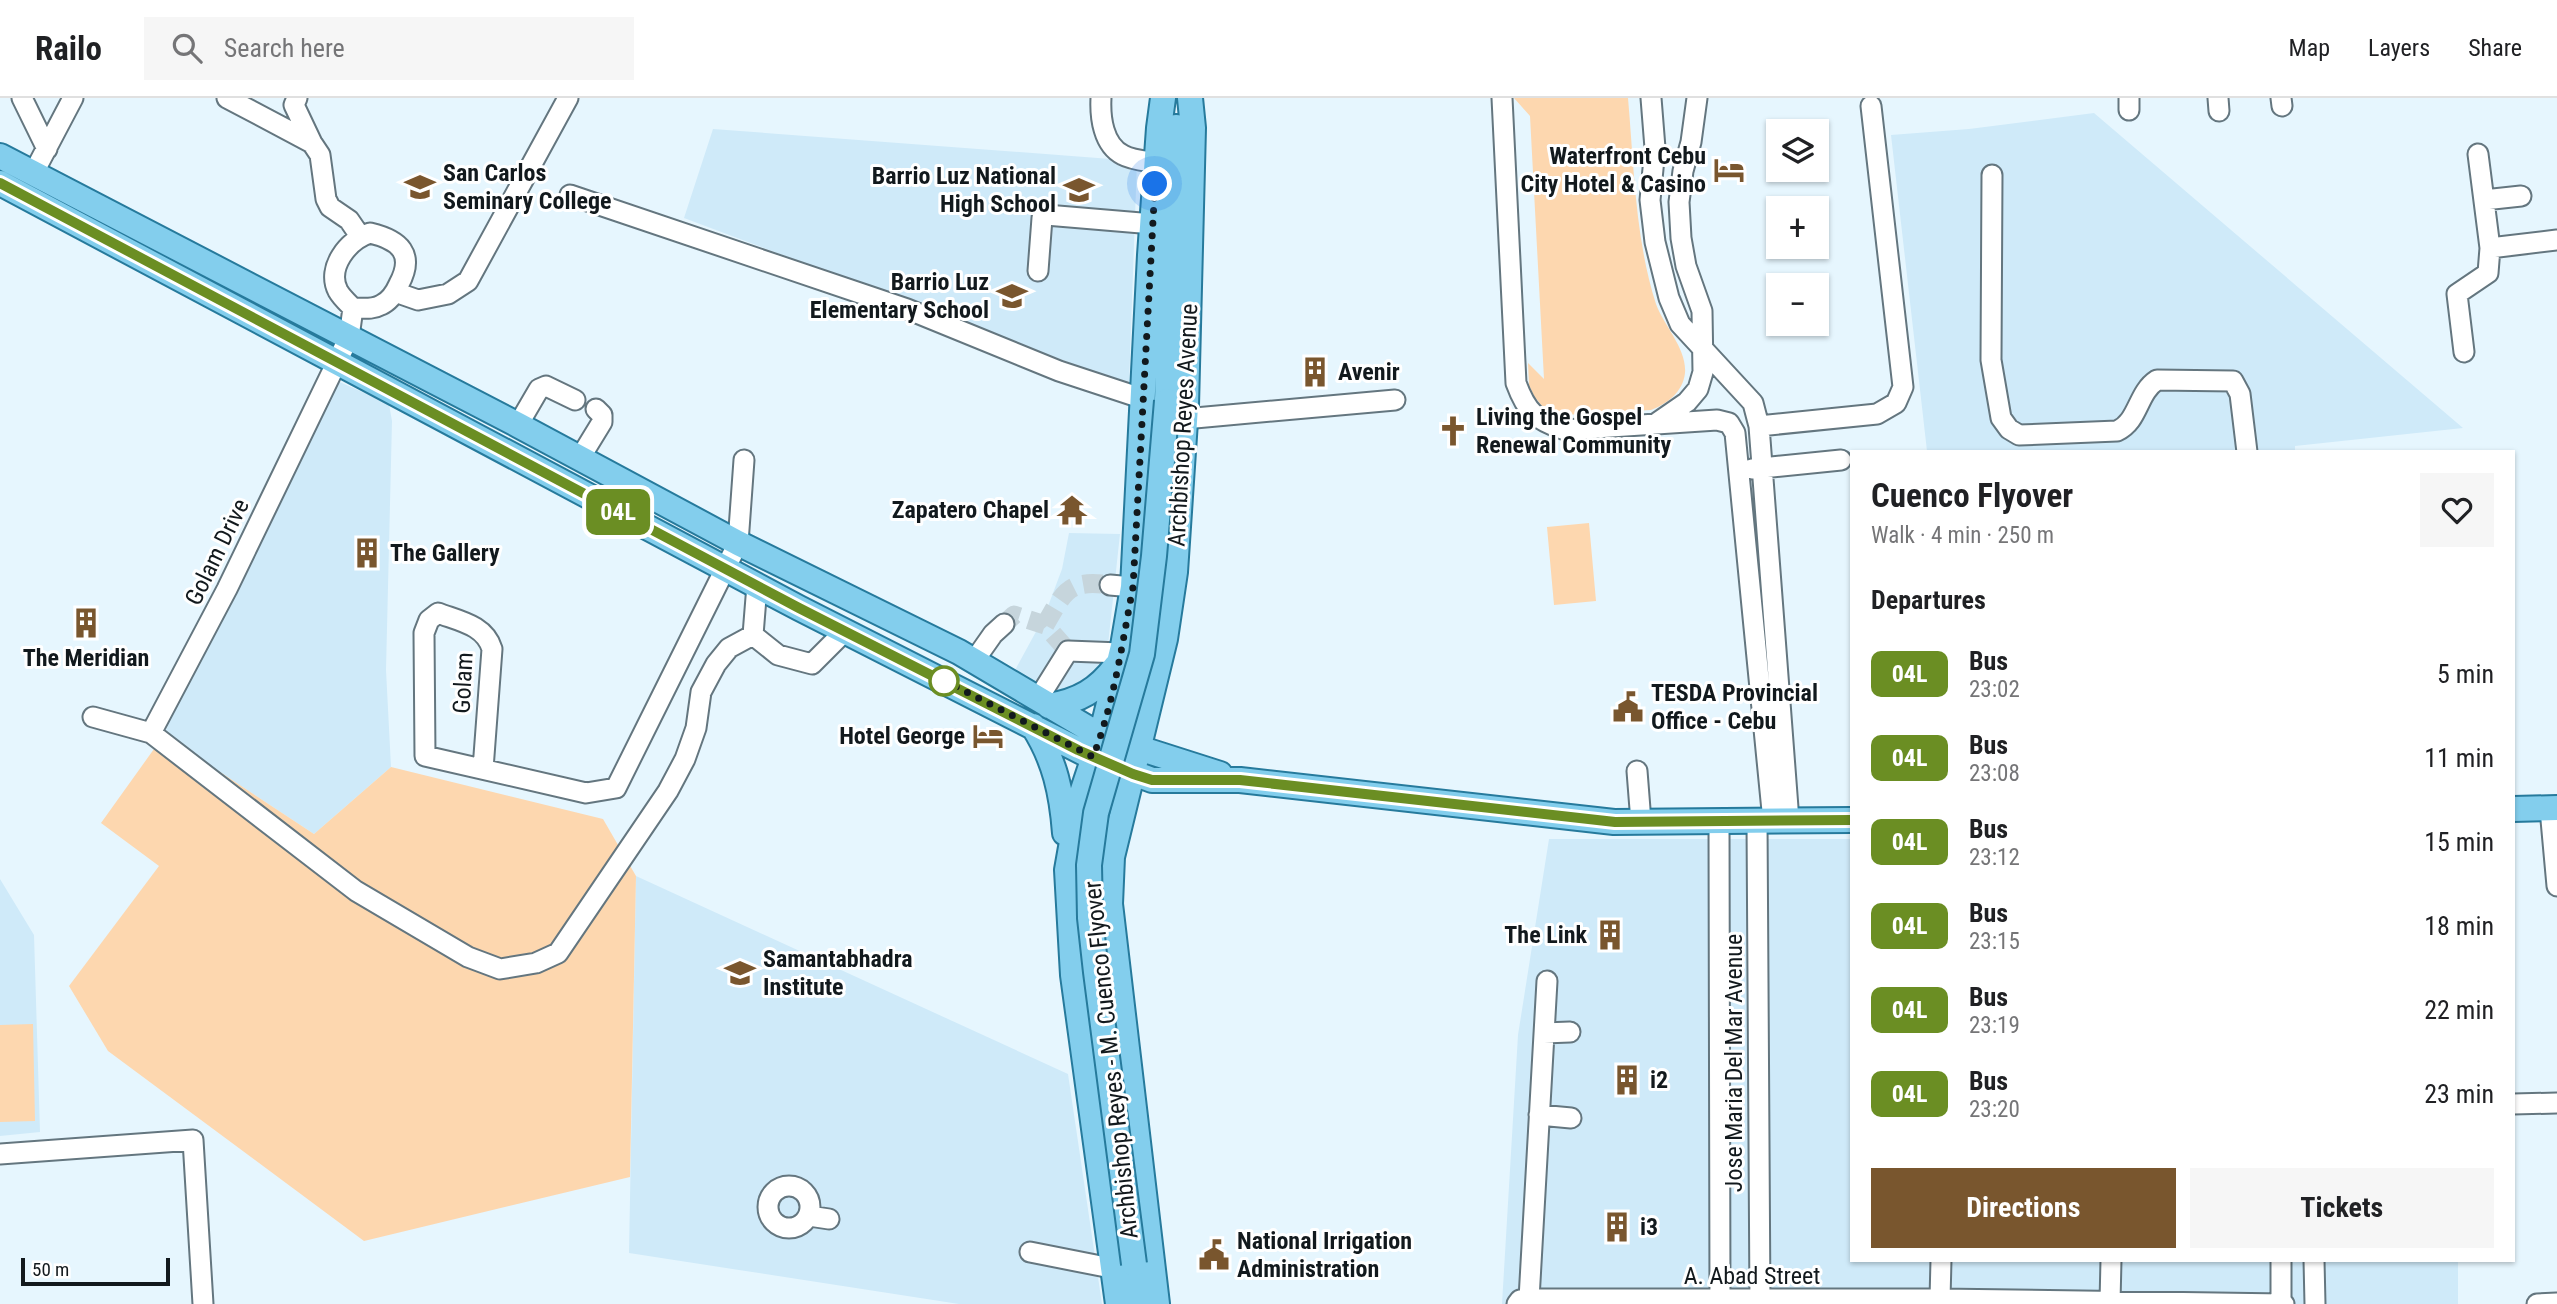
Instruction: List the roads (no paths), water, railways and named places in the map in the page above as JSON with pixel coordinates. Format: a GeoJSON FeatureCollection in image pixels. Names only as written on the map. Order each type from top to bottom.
{"type":"FeatureCollection","features":[{"type":"Feature","properties":{"kind":"main road","name":"Archbishop Reyes Avenue"},"geometry":{"type":"LineString","coordinates":[[1157,1304],[1110,904],[1111,857],[1162,649],[1175,572],[1153,224],[1163,98]]}},
{"type":"Feature","properties":{"kind":"main road","name":"Archbishop Reyes Avenue"},"geometry":{"type":"LineString","coordinates":[[1068,868],[1079,802],[1121,654],[1122,586],[1165,407],[1174,146],[1180,98]]}},
{"type":"Feature","properties":{"kind":"main road","name":"Archbishop Reyes Avenue"},"geometry":{"type":"LineString","coordinates":[[1165,407],[1186,406],[1193,142],[1190,98]]}},
{"type":"Feature","properties":{"kind":"main road"},"geometry":{"type":"LineString","coordinates":[[0,156],[738,543],[975,661],[1043,703],[1133,774],[1152,780],[1240,780],[1615,822],[1850,820]]}},
{"type":"Feature","properties":{"kind":"main road"},"geometry":{"type":"LineString","coordinates":[[0,183],[336,362],[616,519],[725,567],[1033,726],[1097,746],[1139,749],[1240,780]]}},
{"type":"Feature","properties":{"kind":"main road","name":"Archbishop Reyes - M. Cuenco Flyover"},"geometry":{"type":"LineString","coordinates":[[1123,1266],[1090,918],[1089,865],[1096,813],[1142,654],[1154,556],[1165,407]]}},
{"type":"Feature","properties":{"kind":"main road"},"geometry":{"type":"LineString","coordinates":[[1043,703],[1073,701],[1093,691],[1121,654],[1144,660],[1154,657],[1162,649]]}},
{"type":"Feature","properties":{"kind":"main road"},"geometry":{"type":"LineString","coordinates":[[1033,726],[1046,748],[1059,783],[1068,868],[1073,975],[1123,1266],[1139,1304]]}},
{"type":"Feature","properties":{"kind":"main road"},"geometry":{"type":"LineString","coordinates":[[2515,809],[2553,808]]}},
{"type":"Feature","properties":{"kind":"main road"},"geometry":{"type":"LineString","coordinates":[[1068,868],[1091,858],[1103,864],[1111,875]]}},
{"type":"Feature","properties":{"kind":"main road"},"geometry":{"type":"LineString","coordinates":[[1118,1304],[1123,1266]]}},
{"type":"Feature","properties":{"kind":"street"},"geometry":{"type":"LineString","coordinates":[[22,98],[47,149]]}},
{"type":"Feature","properties":{"kind":"street"},"geometry":{"type":"LineString","coordinates":[[33,174],[73,98]]}},
{"type":"Feature","properties":{"kind":"street"},"geometry":{"type":"LineString","coordinates":[[227,98],[312,144]]}},
{"type":"Feature","properties":{"kind":"street"},"geometry":{"type":"LineString","coordinates":[[297,98],[294,105],[320,155],[326,199],[330,207],[349,220],[360,236]]}},
{"type":"Feature","properties":{"kind":"street"},"geometry":{"type":"LineString","coordinates":[[395,292],[418,300],[448,294],[468,281],[568,98]]}},
{"type":"Feature","properties":{"kind":"street"},"geometry":{"type":"LineString","coordinates":[[1101,98],[1100,113],[1105,134],[1121,154],[1157,163]]}},
{"type":"Feature","properties":{"kind":"street"},"geometry":{"type":"LineString","coordinates":[[1503,98],[1516,383],[1524,403],[1532,414],[1545,423],[1565,430],[1717,420],[1729,423],[1735,433],[1773,821]]}},
{"type":"Feature","properties":{"kind":"street"},"geometry":{"type":"LineString","coordinates":[[1651,98],[1655,148],[1650,200],[1661,273],[1679,324],[1753,404],[1759,426],[1773,821]]}},
{"type":"Feature","properties":{"kind":"street"},"geometry":{"type":"LineString","coordinates":[[1655,424],[1687,402],[1698,389],[1703,372],[1702,311],[1686,266],[1679,202],[1697,98]]}},
{"type":"Feature","properties":{"kind":"street"},"geometry":{"type":"LineString","coordinates":[[1759,426],[1877,414],[1896,403],[1903,387],[1871,106]]}},
{"type":"Feature","properties":{"kind":"street"},"geometry":{"type":"LineString","coordinates":[[2464,352],[2458,294],[2487,273],[2490,248],[2478,154]]}},
{"type":"Feature","properties":{"kind":"street"},"geometry":{"type":"LineString","coordinates":[[1992,175],[1991,360],[2001,418],[2008,429],[2019,435],[2117,431],[2127,426],[2149,386],[2157,380],[2233,381],[2240,394],[2247,450]]}},
{"type":"Feature","properties":{"kind":"street"},"geometry":{"type":"LineString","coordinates":[[570,195],[907,309],[1059,371],[1165,407],[1395,400]]}},
{"type":"Feature","properties":{"kind":"street"},"geometry":{"type":"LineString","coordinates":[[2484,200],[2521,196]]}},
{"type":"Feature","properties":{"kind":"street"},"geometry":{"type":"LineString","coordinates":[[1038,271],[1042,218],[1046,215],[1153,224]]}},
{"type":"Feature","properties":{"kind":"street"},"geometry":{"type":"LineString","coordinates":[[370,233],[379,236],[397,244],[404,252],[406,272],[395,292],[381,306],[371,309],[353,308],[338,290],[335,270],[352,242],[360,236],[370,233]]}},
{"type":"Feature","properties":{"kind":"street"},"geometry":{"type":"LineString","coordinates":[[2490,248],[2557,240]]}},
{"type":"Feature","properties":{"kind":"street","name":"Golam Drive"},"geometry":{"type":"LineString","coordinates":[[151,733],[227,589],[349,337],[353,308]]}},
{"type":"Feature","properties":{"kind":"street"},"geometry":{"type":"LineString","coordinates":[[517,425],[539,389],[543,387],[575,400]]}},
{"type":"Feature","properties":{"kind":"street"},"geometry":{"type":"LineString","coordinates":[[580,458],[602,422],[602,415],[596,410]]}},
{"type":"Feature","properties":{"kind":"street"},"geometry":{"type":"LineString","coordinates":[[483,769],[586,793],[615,788],[738,543],[744,460]]}},
{"type":"Feature","properties":{"kind":"street"},"geometry":{"type":"LineString","coordinates":[[1740,470],[1841,460]]}},
{"type":"Feature","properties":{"kind":"street"},"geometry":{"type":"LineString","coordinates":[[753,635],[757,585]]}},
{"type":"Feature","properties":{"kind":"street","name":"Golam"},"geometry":{"type":"LineString","coordinates":[[438,613],[481,630],[489,639],[492,649],[483,769],[425,757],[424,633],[429,620],[438,613]]}},
{"type":"Feature","properties":{"kind":"street"},"geometry":{"type":"LineString","coordinates":[[975,661],[993,634],[1004,624]]}},
{"type":"Feature","properties":{"kind":"street"},"geometry":{"type":"LineString","coordinates":[[753,635],[778,655],[812,664],[845,631]]}},
{"type":"Feature","properties":{"kind":"street"},"geometry":{"type":"LineString","coordinates":[[93,717],[151,733],[356,891],[468,957],[500,969],[536,963],[558,953],[668,791],[685,759],[696,728],[701,692],[716,664],[729,648],[753,635]]}},
{"type":"Feature","properties":{"kind":"street"},"geometry":{"type":"LineString","coordinates":[[1043,703],[1068,651],[1121,654]]}},
{"type":"Feature","properties":{"kind":"street"},"geometry":{"type":"LineString","coordinates":[[1637,771],[1641,822]]}},
{"type":"Feature","properties":{"kind":"street"},"geometry":{"type":"LineString","coordinates":[[2553,808],[2557,886]]}},
{"type":"Feature","properties":{"kind":"street","name":"Jose Maria Del Mar Avenue"},"geometry":{"type":"LineString","coordinates":[[1760,1302],[1773,821]]}},
{"type":"Feature","properties":{"kind":"street","name":"Jose Maria Del Mar Avenue"},"geometry":{"type":"LineString","coordinates":[[1719,823],[1720,1302]]}},
{"type":"Feature","properties":{"kind":"street"},"geometry":{"type":"LineString","coordinates":[[1522,1302],[1539,1115],[1547,981]]}},
{"type":"Feature","properties":{"kind":"street"},"geometry":{"type":"LineString","coordinates":[[1544,1033],[1570,1032]]}},
{"type":"Feature","properties":{"kind":"street"},"geometry":{"type":"LineString","coordinates":[[2515,1104],[2557,1103]]}},
{"type":"Feature","properties":{"kind":"street"},"geometry":{"type":"LineString","coordinates":[[1539,1115],[1571,1118]]}},
{"type":"Feature","properties":{"kind":"street"},"geometry":{"type":"LineString","coordinates":[[0,1154],[193,1140],[203,1304]]}},
{"type":"Feature","properties":{"kind":"street"},"geometry":{"type":"LineString","coordinates":[[809,1216],[829,1219]]}},
{"type":"Feature","properties":{"kind":"street"},"geometry":{"type":"LineString","coordinates":[[1030,1252],[1123,1266]]}},
{"type":"Feature","properties":{"kind":"street"},"geometry":{"type":"LineString","coordinates":[[1940,1298],[1941,1262]]}},
{"type":"Feature","properties":{"kind":"street"},"geometry":{"type":"LineString","coordinates":[[2110,1302],[2111,1262]]}},
{"type":"Feature","properties":{"kind":"street"},"geometry":{"type":"LineString","coordinates":[[2281,1262],[2282,1303]]}},
{"type":"Feature","properties":{"kind":"street"},"geometry":{"type":"LineString","coordinates":[[2314,1262],[2315,1304]]}},
{"type":"Feature","properties":{"kind":"street","name":"A. Abad Street"},"geometry":{"type":"LineString","coordinates":[[1522,1302],[1760,1302],[1940,1298],[2282,1303]]}},
{"type":"Feature","properties":{"kind":"street"},"geometry":{"type":"LineString","coordinates":[[2537,1304],[2557,1303]]}},
{"type":"Feature","properties":{"kind":"tunnel"},"geometry":{"type":"LineString","coordinates":[[1045,625],[1069,590],[1085,584],[1110,585]]}},
{"type":"Feature","properties":{"kind":"tunnel"},"geometry":{"type":"LineString","coordinates":[[1004,624],[1014,615],[1045,625],[1068,651]]}},
{"type":"Feature","properties":{"kind":"place","name":"Waterfront Cebu City Hotel & Casino"},"geometry":{"type":"Point","coordinates":[1729,170]}},
{"type":"Feature","properties":{"kind":"place","name":"San Carlos Seminary College"},"geometry":{"type":"Point","coordinates":[420,187]}},
{"type":"Feature","properties":{"kind":"place","name":"Barrio Luz National High School"},"geometry":{"type":"Point","coordinates":[1079,190]}},
{"type":"Feature","properties":{"kind":"place","name":"Barrio Luz Elementary School"},"geometry":{"type":"Point","coordinates":[1012,296]}},
{"type":"Feature","properties":{"kind":"place","name":"Avenir"},"geometry":{"type":"Point","coordinates":[1315,372]}},
{"type":"Feature","properties":{"kind":"place","name":"Living the Gospel Renewal Community"},"geometry":{"type":"Point","coordinates":[1453,431]}},
{"type":"Feature","properties":{"kind":"place","name":"Zapatero Chapel"},"geometry":{"type":"Point","coordinates":[1072,510]}},
{"type":"Feature","properties":{"kind":"place","name":"The Gallery"},"geometry":{"type":"Point","coordinates":[367,553]}},
{"type":"Feature","properties":{"kind":"place","name":"The Meridian"},"geometry":{"type":"Point","coordinates":[86,623]}},
{"type":"Feature","properties":{"kind":"place","name":"TESDA Provincial Office - Cebu"},"geometry":{"type":"Point","coordinates":[1628,707]}},
{"type":"Feature","properties":{"kind":"place","name":"Hotel George"},"geometry":{"type":"Point","coordinates":[988,736]}},
{"type":"Feature","properties":{"kind":"place","name":"The Link"},"geometry":{"type":"Point","coordinates":[1610,935]}},
{"type":"Feature","properties":{"kind":"place","name":"Samantabhadra Institute"},"geometry":{"type":"Point","coordinates":[740,973]}},
{"type":"Feature","properties":{"kind":"place","name":"i2"},"geometry":{"type":"Point","coordinates":[1627,1080]}},
{"type":"Feature","properties":{"kind":"place","name":"i3"},"geometry":{"type":"Point","coordinates":[1617,1227]}},
{"type":"Feature","properties":{"kind":"place","name":"National Irrigation Administration"},"geometry":{"type":"Point","coordinates":[1214,1255]}}]}
